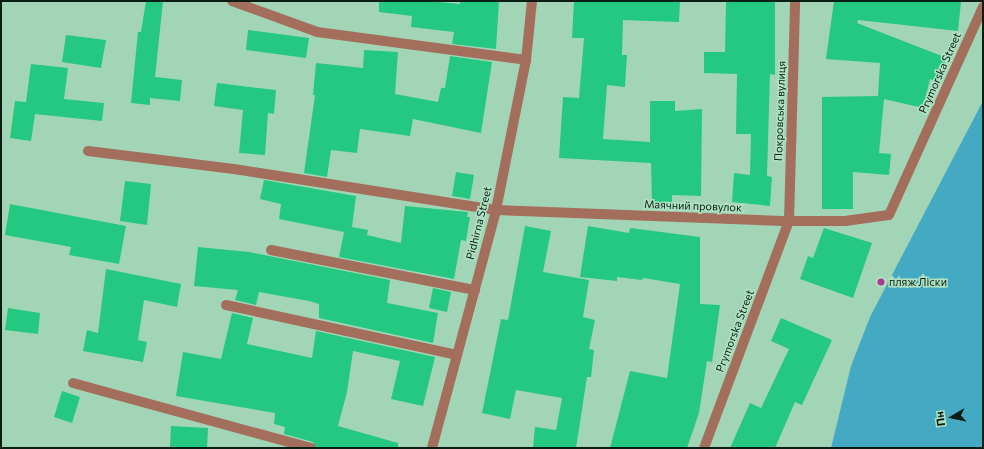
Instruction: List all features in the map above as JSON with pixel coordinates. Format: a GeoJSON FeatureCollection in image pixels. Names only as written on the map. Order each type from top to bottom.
{"type":"FeatureCollection","features":[{"type":"Feature","properties":{"kind":"street"},"geometry":{"type":"LineString","coordinates":[[232,1],[317,32],[526,60]]}},
{"type":"Feature","properties":{"kind":"street","name":"Pidhirna Street"},"geometry":{"type":"LineString","coordinates":[[432,448],[496,210],[526,60],[532,1]]}},
{"type":"Feature","properties":{"kind":"street","name":"Покровська вулиця"},"geometry":{"type":"LineString","coordinates":[[789,222],[795,1]]}},
{"type":"Feature","properties":{"kind":"street","name":"Prymorska Street"},"geometry":{"type":"LineString","coordinates":[[889,215],[983,7]]}},
{"type":"Feature","properties":{"kind":"street","name":"Маячний провулок"},"geometry":{"type":"LineString","coordinates":[[88,151],[234,169],[496,210],[789,222],[845,221],[889,215]]}},
{"type":"Feature","properties":{"kind":"street","name":"Prymorska Street"},"geometry":{"type":"LineString","coordinates":[[704,448],[789,222]]}},
{"type":"Feature","properties":{"kind":"street"},"geometry":{"type":"LineString","coordinates":[[271,250],[475,290]]}},
{"type":"Feature","properties":{"kind":"street"},"geometry":{"type":"LineString","coordinates":[[226,304],[457,355]]}},
{"type":"Feature","properties":{"kind":"street"},"geometry":{"type":"LineString","coordinates":[[73,383],[311,448]]}},
{"type":"Feature","properties":{"kind":"water"},"geometry":{"type":"Polygon","coordinates":[[[983,101],[983,448],[831,448],[851,366],[870,317],[983,101]]]}},
{"type":"Feature","properties":{"kind":"building"},"geometry":{"type":"Polygon","coordinates":[[[146,1],[163,1],[155,77],[182,80],[180,101],[150,98],[150,105],[131,103],[138,32],[141,32],[146,1]]]}},
{"type":"Feature","properties":{"kind":"building"},"geometry":{"type":"Polygon","coordinates":[[[379,1],[429,1],[460,4],[460,1],[499,1],[496,49],[452,44],[454,32],[411,27],[412,16],[379,12],[379,1]]]}},
{"type":"Feature","properties":{"kind":"building"},"geometry":{"type":"Polygon","coordinates":[[[574,1],[680,1],[679,22],[623,20],[622,55],[627,55],[625,87],[607,85],[603,139],[650,142],[650,101],[675,101],[675,111],[702,109],[701,196],[672,195],[672,202],[652,202],[651,163],[559,158],[563,97],[579,98],[584,38],[572,38],[574,1]]]}},
{"type":"Feature","properties":{"kind":"building"},"geometry":{"type":"Polygon","coordinates":[[[726,1],[775,1],[775,75],[770,74],[767,176],[772,177],[770,206],[732,202],[734,173],[750,175],[751,134],[736,134],[737,74],[704,73],[704,52],[725,52],[726,1]]]}},
{"type":"Feature","properties":{"kind":"building"},"geometry":{"type":"Polygon","coordinates":[[[834,1],[961,2],[958,31],[858,20],[857,23],[947,58],[938,82],[930,79],[923,108],[884,99],[879,153],[891,154],[889,175],[853,172],[853,209],[822,209],[822,97],[878,96],[880,63],[826,59],[834,1]]]}},
{"type":"Feature","properties":{"kind":"building"},"geometry":{"type":"Polygon","coordinates":[[[248,30],[309,38],[306,58],[246,50],[248,30]]]}},
{"type":"Feature","properties":{"kind":"building"},"geometry":{"type":"Polygon","coordinates":[[[66,35],[106,40],[101,68],[62,62],[66,35]]]}},
{"type":"Feature","properties":{"kind":"building"},"geometry":{"type":"Polygon","coordinates":[[[364,50],[398,52],[395,94],[438,102],[441,88],[445,88],[450,56],[492,62],[481,133],[413,119],[410,136],[360,129],[357,153],[331,150],[327,177],[304,173],[315,95],[313,95],[316,63],[363,68],[364,50]]]}},
{"type":"Feature","properties":{"kind":"building"},"geometry":{"type":"Polygon","coordinates":[[[31,64],[68,68],[64,99],[104,103],[102,121],[35,114],[31,141],[10,138],[15,101],[26,102],[31,64]]]}},
{"type":"Feature","properties":{"kind":"building"},"geometry":{"type":"Polygon","coordinates":[[[217,83],[276,90],[274,114],[268,113],[265,155],[239,153],[243,110],[214,106],[217,83]]]}},
{"type":"Feature","properties":{"kind":"building"},"geometry":{"type":"Polygon","coordinates":[[[456,172],[474,175],[470,199],[452,196],[456,172]]]}},
{"type":"Feature","properties":{"kind":"building"},"geometry":{"type":"Polygon","coordinates":[[[264,180],[356,196],[352,227],[368,230],[367,235],[401,243],[405,206],[468,212],[467,217],[470,217],[466,241],[461,240],[454,279],[339,257],[344,232],[279,219],[281,204],[260,199],[264,180]]]}},
{"type":"Feature","properties":{"kind":"building"},"geometry":{"type":"Polygon","coordinates":[[[125,181],[151,184],[147,225],[120,221],[125,181]]]}},
{"type":"Feature","properties":{"kind":"building"},"geometry":{"type":"Polygon","coordinates":[[[10,204],[126,226],[119,264],[69,255],[71,247],[5,235],[10,204]]]}},
{"type":"Feature","properties":{"kind":"building"},"geometry":{"type":"Polygon","coordinates":[[[525,226],[551,231],[543,272],[589,280],[583,317],[595,320],[589,349],[594,350],[591,377],[587,377],[576,448],[533,448],[535,427],[556,430],[562,398],[516,390],[510,419],[482,413],[501,319],[508,320],[525,226]]]}},
{"type":"Feature","properties":{"kind":"building"},"geometry":{"type":"Polygon","coordinates":[[[588,226],[629,233],[630,228],[700,237],[700,304],[720,305],[712,362],[707,361],[699,413],[687,448],[610,448],[630,371],[667,378],[680,284],[643,278],[642,280],[617,277],[617,281],[580,277],[588,226]]]}},
{"type":"Feature","properties":{"kind":"building"},"geometry":{"type":"Polygon","coordinates":[[[824,228],[872,243],[853,298],[800,279],[808,256],[813,258],[824,228]]]}},
{"type":"Feature","properties":{"kind":"building"},"geometry":{"type":"Polygon","coordinates":[[[198,247],[249,252],[390,280],[387,303],[438,313],[433,343],[319,318],[319,304],[309,301],[259,292],[256,305],[235,300],[238,290],[194,286],[198,247]]]}},
{"type":"Feature","properties":{"kind":"building"},"geometry":{"type":"Polygon","coordinates":[[[106,269],[181,284],[177,307],[144,300],[138,340],[147,342],[143,362],[83,351],[87,330],[98,333],[106,269]]]}},
{"type":"Feature","properties":{"kind":"building"},"geometry":{"type":"Polygon","coordinates":[[[433,288],[451,292],[447,312],[429,308],[433,288]]]}},
{"type":"Feature","properties":{"kind":"building"},"geometry":{"type":"Polygon","coordinates":[[[8,308],[40,313],[38,334],[5,330],[8,308]]]}},
{"type":"Feature","properties":{"kind":"building"},"geometry":{"type":"Polygon","coordinates":[[[232,313],[253,318],[247,344],[312,358],[316,331],[435,357],[423,406],[391,399],[400,361],[353,351],[347,392],[338,426],[398,443],[398,448],[317,448],[313,442],[284,434],[285,427],[274,424],[275,413],[176,396],[183,352],[221,359],[232,313]]]}},
{"type":"Feature","properties":{"kind":"building"},"geometry":{"type":"Polygon","coordinates":[[[781,318],[832,340],[802,405],[795,402],[775,448],[730,448],[750,403],[761,408],[789,349],[771,341],[781,318]]]}},
{"type":"Feature","properties":{"kind":"building"},"geometry":{"type":"Polygon","coordinates":[[[62,391],[80,397],[72,423],[54,417],[62,391]]]}},
{"type":"Feature","properties":{"kind":"building"},"geometry":{"type":"Polygon","coordinates":[[[171,426],[208,428],[207,448],[170,448],[171,426]]]}},
{"type":"Feature","properties":{"kind":"place","name":"пляж Ліски"},"geometry":{"type":"Point","coordinates":[881,282]}}]}
